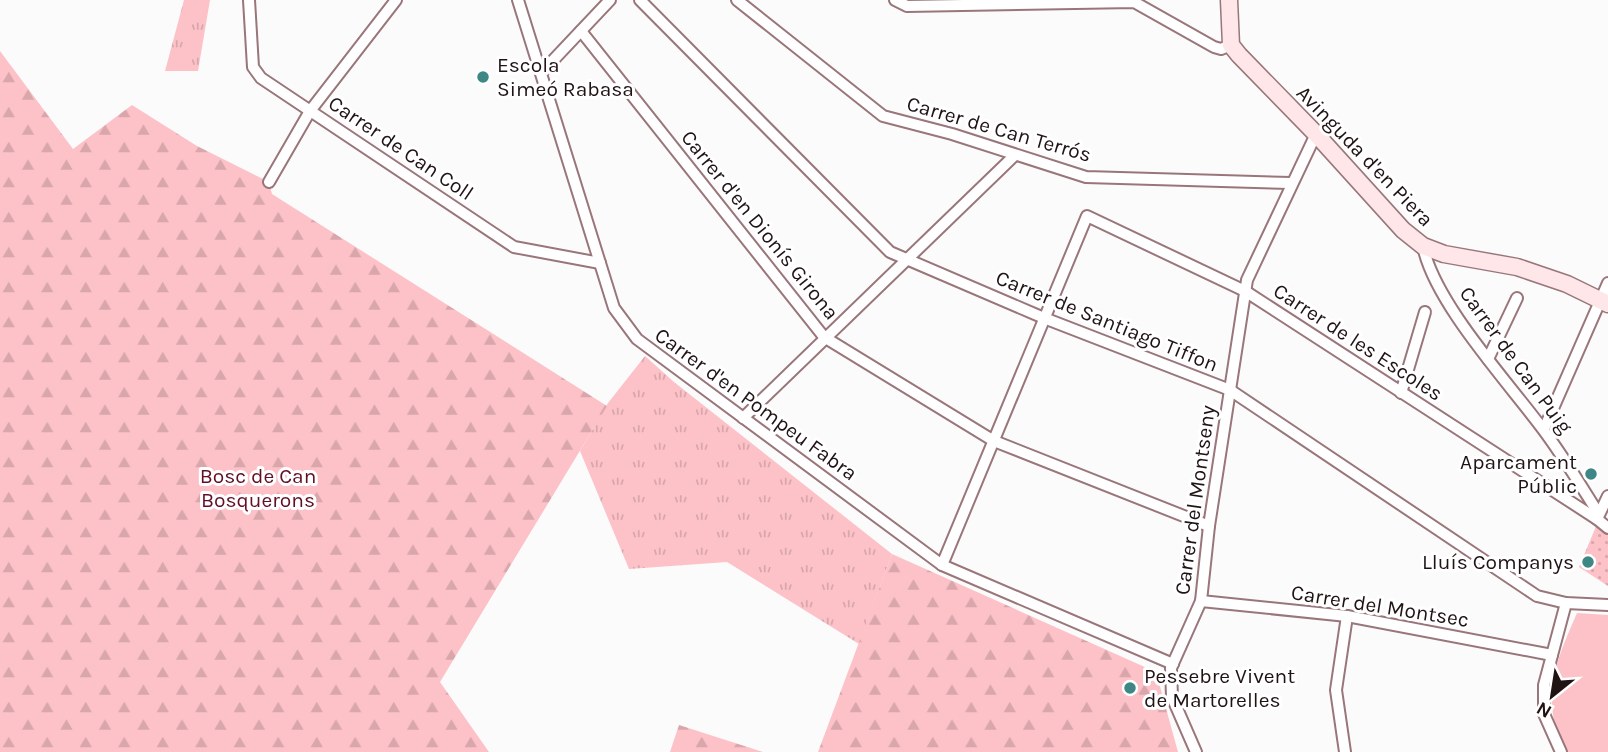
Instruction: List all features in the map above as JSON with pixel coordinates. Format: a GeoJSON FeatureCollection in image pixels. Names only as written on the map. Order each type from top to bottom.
{"type":"FeatureCollection","features":[{"type":"Feature","properties":{"kind":"street","name":"Carrer de Can Coll"},"geometry":{"type":"LineString","coordinates":[[249,0],[253,67],[261,78],[514,247],[600,263]]}},
{"type":"Feature","properties":{"kind":"street"},"geometry":{"type":"LineString","coordinates":[[269,182],[310,111],[397,0]]}},
{"type":"Feature","properties":{"kind":"street","name":"Carrer d'en Pompeu Fabra"},"geometry":{"type":"LineString","coordinates":[[518,0],[614,307],[636,339],[942,565],[1173,664]]}},
{"type":"Feature","properties":{"kind":"street"},"geometry":{"type":"LineString","coordinates":[[542,72],[610,0]]}},
{"type":"Feature","properties":{"kind":"street","name":"Carrer de Santiago Tiffon"},"geometry":{"type":"LineString","coordinates":[[640,0],[890,253],[1044,318],[1230,390],[1537,596],[1566,603],[1608,605]]}},
{"type":"Feature","properties":{"kind":"street","name":"Carrer de Can Terrós"},"geometry":{"type":"LineString","coordinates":[[737,0],[883,116],[952,134],[1086,177],[1291,183]]}},
{"type":"Feature","properties":{"kind":"street"},"geometry":{"type":"LineString","coordinates":[[895,0],[907,3],[1133,1],[1221,49],[1231,45],[1229,0]]}},
{"type":"Feature","properties":{"kind":"street","name":"Carrer d'en Dionís Girona"},"geometry":{"type":"LineString","coordinates":[[581,31],[824,337],[993,441],[1209,526]]}},
{"type":"Feature","properties":{"kind":"street","name":"Avinguda d'en Piera"},"geometry":{"type":"LineString","coordinates":[[1231,45],[1403,230],[1423,246],[1444,254],[1517,267],[1567,284],[1603,302]]}},
{"type":"Feature","properties":{"kind":"street","name":"Carrer del Montseny"},"geometry":{"type":"LineString","coordinates":[[1195,752],[1172,697],[1173,664],[1202,601],[1209,526],[1247,280],[1316,134]]}},
{"type":"Feature","properties":{"kind":"street"},"geometry":{"type":"LineString","coordinates":[[743,418],[1014,156]]}},
{"type":"Feature","properties":{"kind":"street","name":"Carrer de les Escoles"},"geometry":{"type":"LineString","coordinates":[[1044,318],[1087,216],[1245,291],[1597,519]]}},
{"type":"Feature","properties":{"kind":"street","name":"Carrer de Can Puig"},"geometry":{"type":"LineString","coordinates":[[1423,246],[1428,270],[1488,359],[1544,429],[1595,508],[1597,519],[1608,528]]}},
{"type":"Feature","properties":{"kind":"street"},"geometry":{"type":"LineString","coordinates":[[1544,429],[1603,302],[1608,283]]}},
{"type":"Feature","properties":{"kind":"street"},"geometry":{"type":"LineString","coordinates":[[1488,359],[1517,298]]}},
{"type":"Feature","properties":{"kind":"street"},"geometry":{"type":"LineString","coordinates":[[1401,393],[1425,312]]}},
{"type":"Feature","properties":{"kind":"street"},"geometry":{"type":"LineString","coordinates":[[942,565],[1044,318]]}},
{"type":"Feature","properties":{"kind":"street"},"geometry":{"type":"LineString","coordinates":[[1597,519],[1608,496]]}},
{"type":"Feature","properties":{"kind":"street","name":"Carrer del Montsec"},"geometry":{"type":"LineString","coordinates":[[1202,601],[1347,616],[1552,655]]}},
{"type":"Feature","properties":{"kind":"street"},"geometry":{"type":"LineString","coordinates":[[1561,752],[1544,714],[1544,685],[1561,632],[1566,603]]}},
{"type":"Feature","properties":{"kind":"street"},"geometry":{"type":"LineString","coordinates":[[1345,752],[1336,690],[1347,616]]}},
{"type":"Feature","properties":{"kind":"green space"},"geometry":{"type":"Polygon","coordinates":[[[184,0],[210,0],[198,71],[165,71],[184,0]]]}},
{"type":"Feature","properties":{"kind":"green space","name":"Bosc de Can Bosquerons"},"geometry":{"type":"Polygon","coordinates":[[[0,51],[73,149],[132,105],[197,146],[269,182],[272,194],[607,406],[440,682],[489,752],[0,752],[0,51]]]}},
{"type":"Feature","properties":{"kind":"green space"},"geometry":{"type":"Polygon","coordinates":[[[645,356],[674,382],[892,554],[859,644],[727,562],[629,569],[580,451],[608,403],[645,356]]]}},
{"type":"Feature","properties":{"kind":"green space"},"geometry":{"type":"Polygon","coordinates":[[[1597,524],[1608,535],[1608,586],[1579,567],[1597,524]]]}},
{"type":"Feature","properties":{"kind":"green space"},"geometry":{"type":"Polygon","coordinates":[[[892,554],[1156,672],[1178,752],[818,752],[892,554]]]}},
{"type":"Feature","properties":{"kind":"green space"},"geometry":{"type":"Polygon","coordinates":[[[1577,613],[1608,615],[1608,752],[1568,752],[1553,716],[1553,682],[1562,648],[1577,613]]]}},
{"type":"Feature","properties":{"kind":"green space"},"geometry":{"type":"Polygon","coordinates":[[[679,725],[763,752],[670,752],[679,725]]]}},
{"type":"Feature","properties":{"kind":"place","name":"Escola Simeó Rabasa"},"geometry":{"type":"Point","coordinates":[483,77]}},
{"type":"Feature","properties":{"kind":"place","name":"Aparcament Públic"},"geometry":{"type":"Point","coordinates":[1591,474]}},
{"type":"Feature","properties":{"kind":"place","name":"Lluís Companys"},"geometry":{"type":"Point","coordinates":[1588,562]}},
{"type":"Feature","properties":{"kind":"place","name":"Pessebre Vivent de Martorelles"},"geometry":{"type":"Point","coordinates":[1130,688]}}]}
